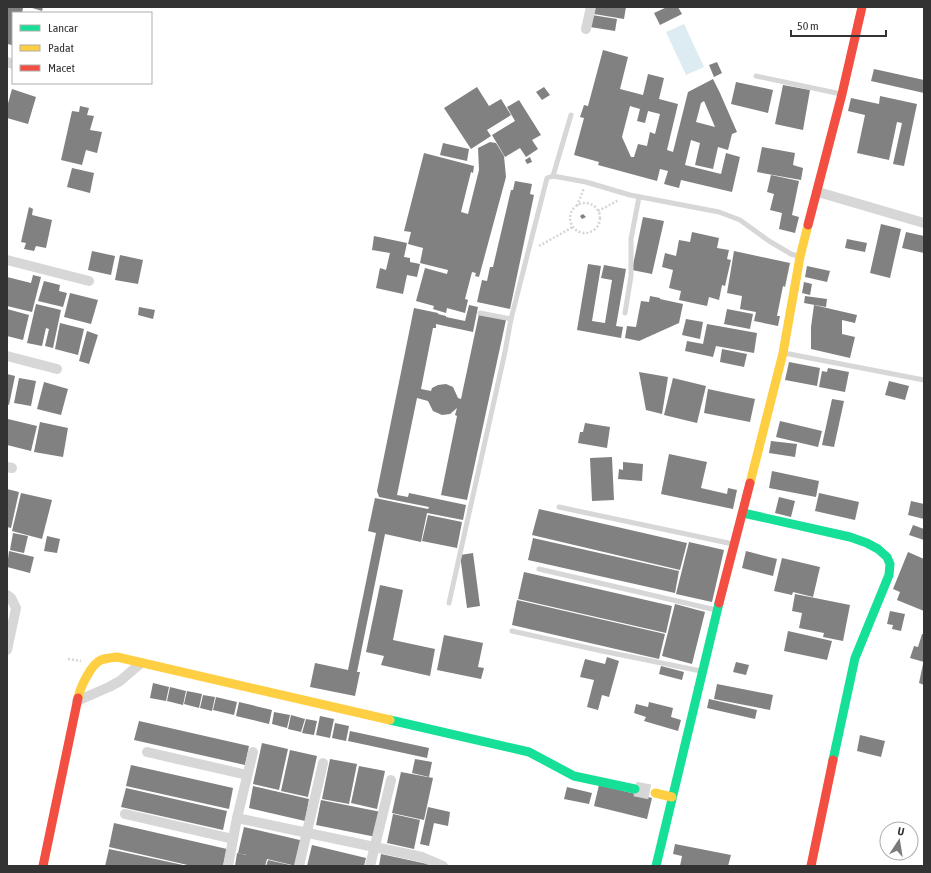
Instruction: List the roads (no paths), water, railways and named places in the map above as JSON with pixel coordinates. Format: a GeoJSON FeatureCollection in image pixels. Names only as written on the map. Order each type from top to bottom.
{"type":"FeatureCollection","features":[{"type":"Feature","properties":{"kind":"street"},"geometry":{"type":"LineString","coordinates":[[586,29],[591,7]]}},
{"type":"Feature","properties":{"kind":"street"},"geometry":{"type":"LineString","coordinates":[[656,866],[717,610],[783,353],[800,256],[818,192],[862,7]]}},
{"type":"Feature","properties":{"kind":"street"},"geometry":{"type":"LineString","coordinates":[[818,192],[924,223]]}},
{"type":"Feature","properties":{"kind":"street"},"geometry":{"type":"LineString","coordinates":[[7,260],[89,281]]}},
{"type":"Feature","properties":{"kind":"street"},"geometry":{"type":"LineString","coordinates":[[7,356],[57,369]]}},
{"type":"Feature","properties":{"kind":"street"},"geometry":{"type":"LineString","coordinates":[[743,513],[850,537],[866,543],[884,554],[890,563],[889,575],[855,658],[811,866]]}},
{"type":"Feature","properties":{"kind":"street"},"geometry":{"type":"LineString","coordinates":[[7,595],[11,598],[16,608],[7,650]]}},
{"type":"Feature","properties":{"kind":"street"},"geometry":{"type":"LineString","coordinates":[[43,866],[76,701],[80,689],[95,664],[102,660],[117,657],[529,752],[574,776],[635,789]]}},
{"type":"Feature","properties":{"kind":"street"},"geometry":{"type":"LineString","coordinates":[[76,701],[120,681],[141,663]]}},
{"type":"Feature","properties":{"kind":"street"},"geometry":{"type":"LineString","coordinates":[[147,752],[247,775]]}},
{"type":"Feature","properties":{"kind":"street"},"geometry":{"type":"LineString","coordinates":[[228,866],[237,818],[253,752]]}},
{"type":"Feature","properties":{"kind":"street"},"geometry":{"type":"LineString","coordinates":[[299,866],[322,763]]}},
{"type":"Feature","properties":{"kind":"street"},"geometry":{"type":"LineString","coordinates":[[370,866],[391,780]]}},
{"type":"Feature","properties":{"kind":"street"},"geometry":{"type":"LineString","coordinates":[[655,793],[672,797]]}},
{"type":"Feature","properties":{"kind":"street"},"geometry":{"type":"LineString","coordinates":[[125,814],[233,839]]}},
{"type":"Feature","properties":{"kind":"street"},"geometry":{"type":"LineString","coordinates":[[237,818],[422,857],[443,866]]}},
{"type":"Feature","properties":{"kind":"lane"},"geometry":{"type":"LineString","coordinates":[[756,76],[842,94]]}},
{"type":"Feature","properties":{"kind":"lane"},"geometry":{"type":"LineString","coordinates":[[553,176],[571,115]]}},
{"type":"Feature","properties":{"kind":"lane"},"geometry":{"type":"LineString","coordinates":[[449,603],[511,319],[547,178],[553,176],[586,182],[630,195],[719,212],[740,220],[769,241],[792,254],[800,256]]}},
{"type":"Feature","properties":{"kind":"lane"},"geometry":{"type":"LineString","coordinates":[[625,313],[631,276],[631,239],[639,196]]}},
{"type":"Feature","properties":{"kind":"lane"},"geometry":{"type":"LineString","coordinates":[[480,313],[511,319]]}},
{"type":"Feature","properties":{"kind":"lane"},"geometry":{"type":"LineString","coordinates":[[783,353],[924,380]]}},
{"type":"Feature","properties":{"kind":"lane"},"geometry":{"type":"LineString","coordinates":[[559,507],[734,544]]}},
{"type":"Feature","properties":{"kind":"lane"},"geometry":{"type":"LineString","coordinates":[[539,569],[717,610]]}},
{"type":"Feature","properties":{"kind":"lane"},"geometry":{"type":"LineString","coordinates":[[512,631],[702,671]]}},
{"type":"Feature","properties":{"kind":"tunnel"},"geometry":{"type":"LineString","coordinates":[[635,789],[655,793]]}}]}
